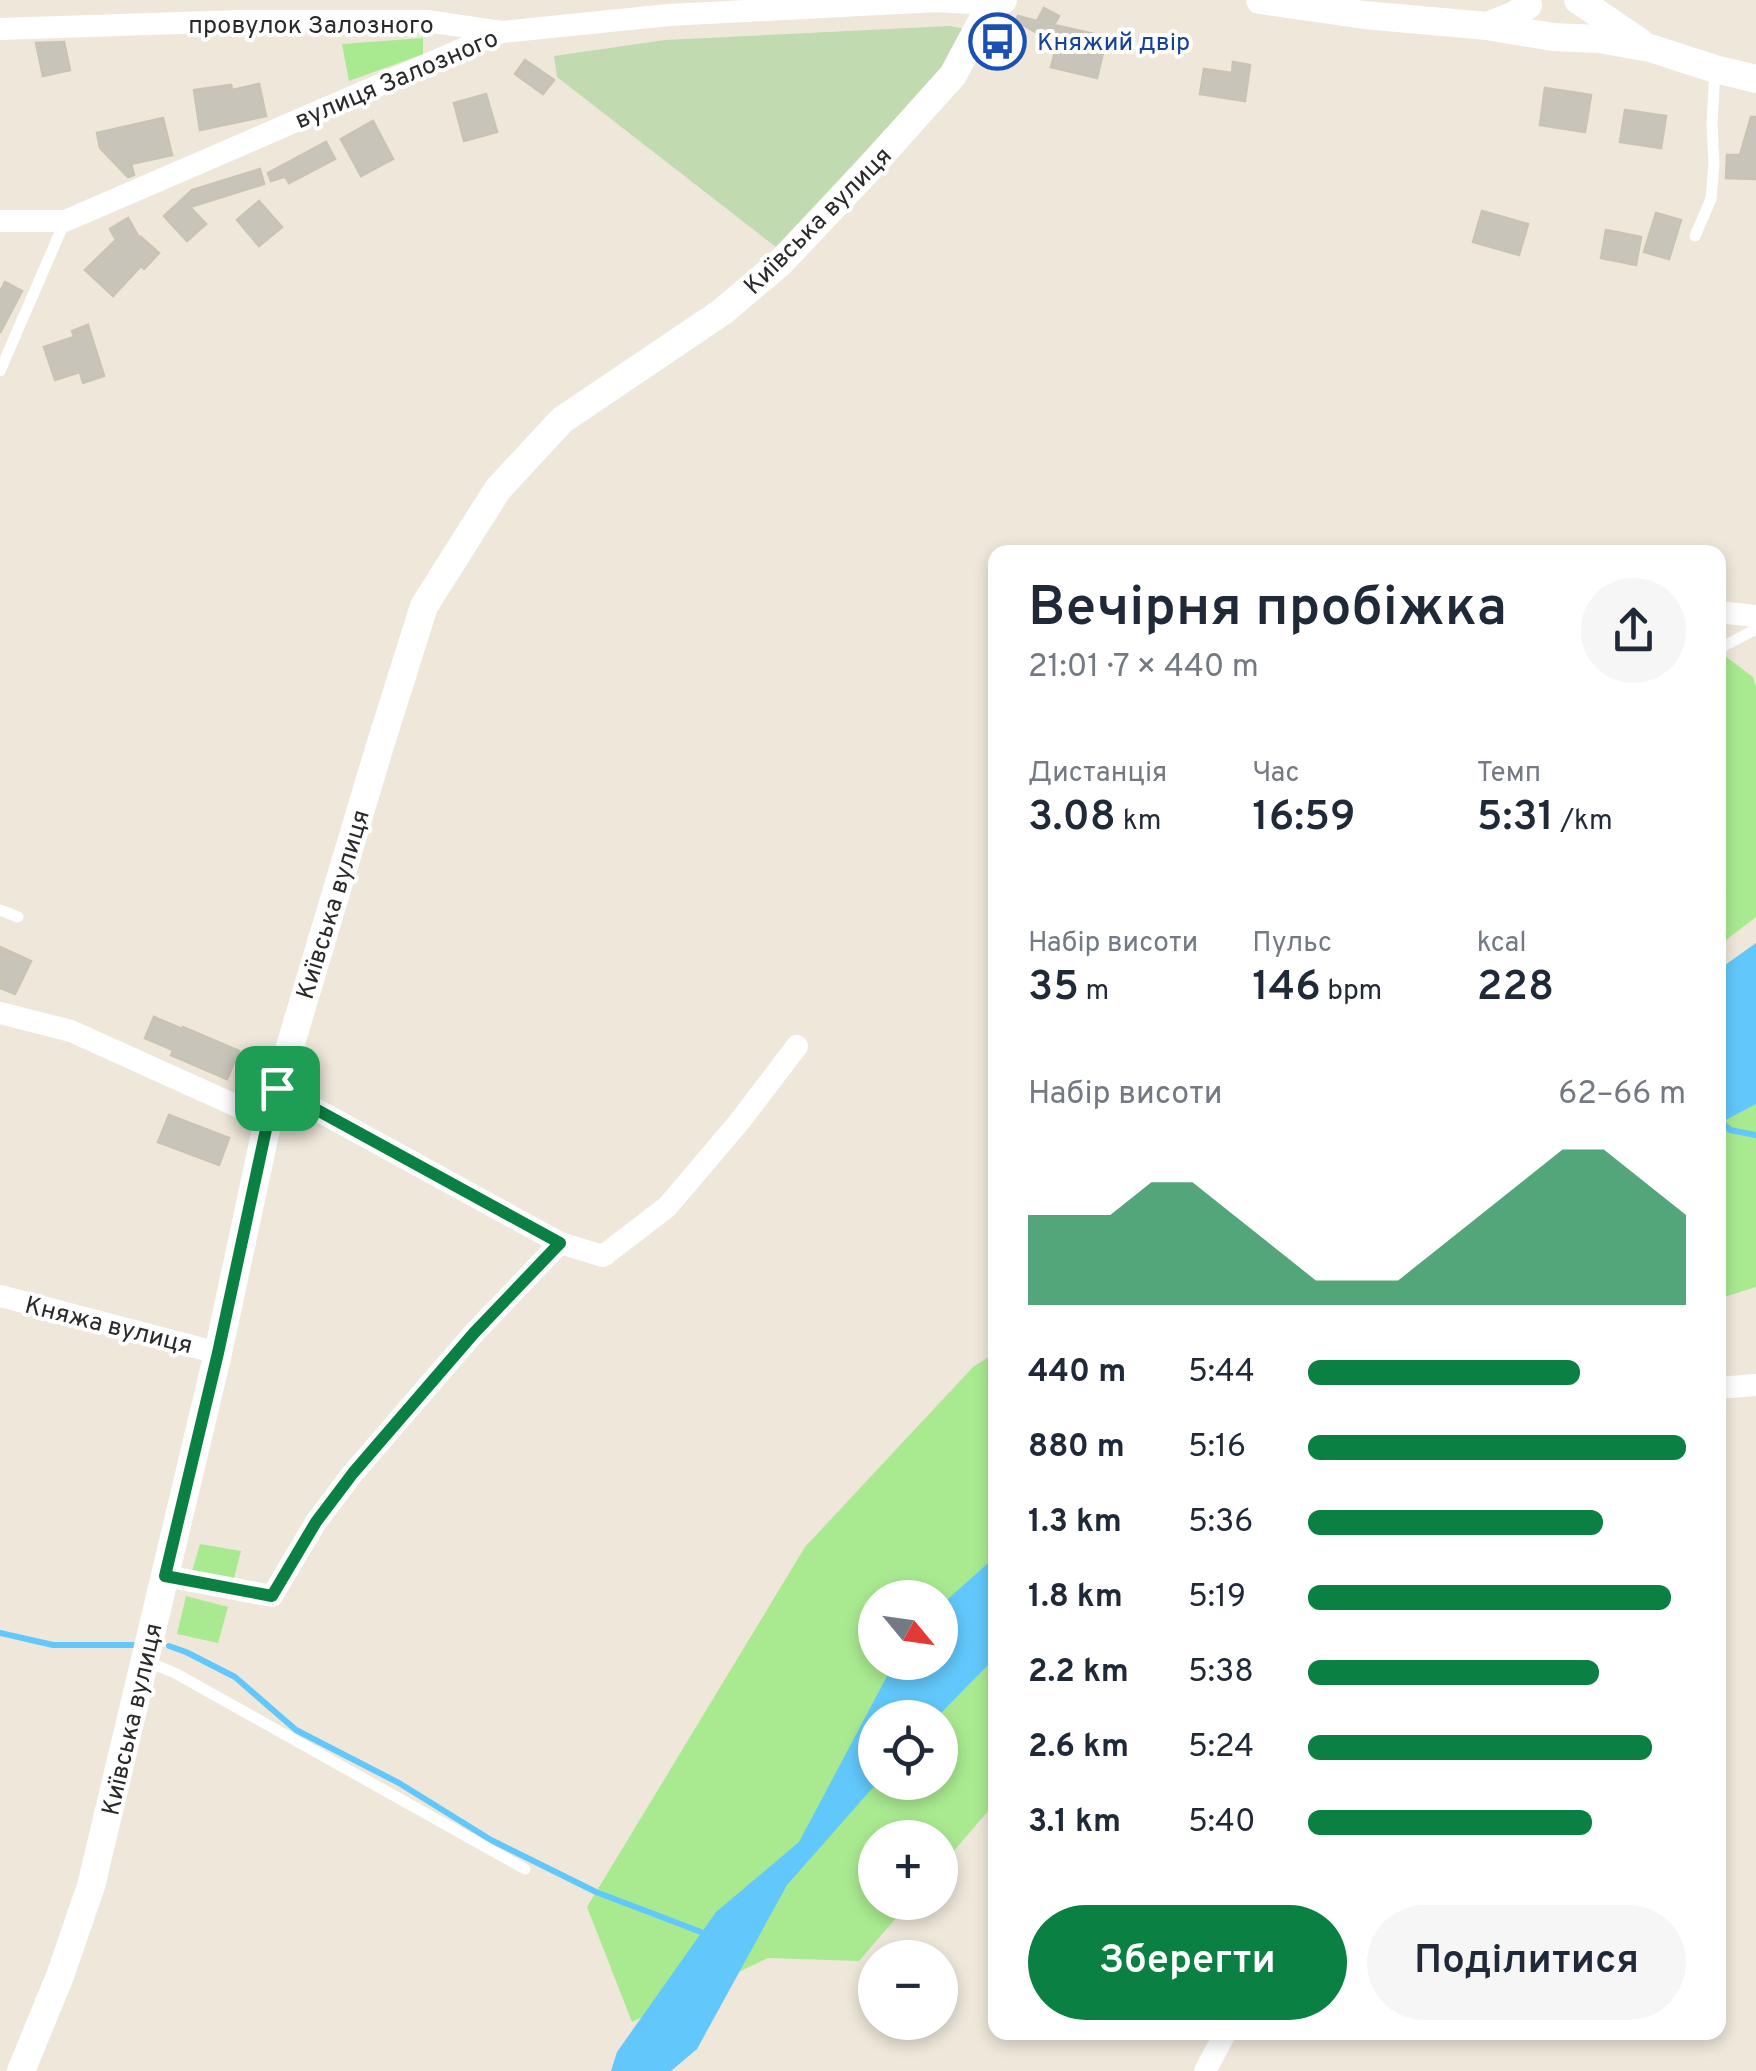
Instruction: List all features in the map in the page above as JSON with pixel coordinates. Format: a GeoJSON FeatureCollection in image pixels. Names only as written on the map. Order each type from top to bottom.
{"type":"FeatureCollection","features":[{"type":"Feature","properties":{"kind":"street"},"geometry":{"type":"LineString","coordinates":[[1260,0],[1364,15],[1600,39],[1650,48],[1756,79]]}},
{"type":"Feature","properties":{"kind":"street"},"geometry":{"type":"LineString","coordinates":[[1529,2],[1530,21],[1547,35],[1564,34],[1572,28],[1578,20],[1577,0]]}},
{"type":"Feature","properties":{"kind":"street"},"geometry":{"type":"LineString","coordinates":[[1577,0],[1650,48]]}},
{"type":"Feature","properties":{"kind":"street","name":"вулиця Залозного"},"geometry":{"type":"LineString","coordinates":[[0,221],[65,221],[502,32],[669,15],[994,1]]}},
{"type":"Feature","properties":{"kind":"street","name":"Київська вулиця"},"geometry":{"type":"LineString","coordinates":[[22,2071],[91,1886],[218,1353],[268,1120],[424,606],[498,489],[562,420],[722,312],[782,262],[953,75],[994,1]]}},
{"type":"Feature","properties":{"kind":"street"},"geometry":{"type":"LineString","coordinates":[[1487,26],[1515,14],[1529,2]]}},
{"type":"Feature","properties":{"kind":"street","name":"провулок Залозного"},"geometry":{"type":"LineString","coordinates":[[0,29],[238,21],[426,21],[502,32]]}},
{"type":"Feature","properties":{"kind":"street"},"geometry":{"type":"LineString","coordinates":[[1726,613],[1756,616]]}},
{"type":"Feature","properties":{"kind":"street"},"geometry":{"type":"LineString","coordinates":[[0,1012],[71,1031],[268,1120]]}},
{"type":"Feature","properties":{"kind":"street"},"geometry":{"type":"LineString","coordinates":[[277,1088],[560,1243],[603,1256],[667,1207],[797,1046]]}},
{"type":"Feature","properties":{"kind":"street"},"geometry":{"type":"LineString","coordinates":[[165,1576],[272,1596],[316,1522],[353,1473],[474,1333],[560,1243]]}},
{"type":"Feature","properties":{"kind":"street","name":"Княжа вулиця"},"geometry":{"type":"LineString","coordinates":[[0,1296],[218,1353]]}},
{"type":"Feature","properties":{"kind":"street"},"geometry":{"type":"LineString","coordinates":[[1726,1387],[1756,1385]]}},
{"type":"Feature","properties":{"kind":"street"},"geometry":{"type":"LineString","coordinates":[[1206,2071],[1222,2040]]}},
{"type":"Feature","properties":{"kind":"lane"},"geometry":{"type":"LineString","coordinates":[[1695,236],[1711,199],[1715,69]]}},
{"type":"Feature","properties":{"kind":"lane"},"geometry":{"type":"LineString","coordinates":[[0,372],[65,221]]}},
{"type":"Feature","properties":{"kind":"lane"},"geometry":{"type":"LineString","coordinates":[[1726,645],[1756,629]]}},
{"type":"Feature","properties":{"kind":"lane"},"geometry":{"type":"LineString","coordinates":[[0,910],[18,918]]}},
{"type":"Feature","properties":{"kind":"lane"},"geometry":{"type":"LineString","coordinates":[[145,1661],[175,1673],[525,1869]]}},
{"type":"Feature","properties":{"kind":"green space"},"geometry":{"type":"Polygon","coordinates":[[[950,26],[964,29],[967,42],[776,247],[557,77],[554,56],[665,40],[950,26]]]}},
{"type":"Feature","properties":{"kind":"green space"},"geometry":{"type":"Polygon","coordinates":[[[423,38],[423,54],[349,81],[342,44],[423,38]]]}},
{"type":"Feature","properties":{"kind":"green space"},"geometry":{"type":"Polygon","coordinates":[[[1726,657],[1753,677],[1756,687],[1756,917],[1726,940],[1726,657]]]}},
{"type":"Feature","properties":{"kind":"green space"},"geometry":{"type":"Polygon","coordinates":[[[1726,1041],[1756,1057],[1756,1287],[1726,1296],[1726,1041]]]}},
{"type":"Feature","properties":{"kind":"green space"},"geometry":{"type":"Polygon","coordinates":[[[988,1357],[988,1811],[958,1846],[958,1820],[858,1820],[858,1920],[894,1920],[877,1940],[858,1940],[858,1961],[768,1958],[632,2022],[587,1907],[805,1547],[973,1367],[988,1357]]]}},
{"type":"Feature","properties":{"kind":"green space"},"geometry":{"type":"Polygon","coordinates":[[[200,1544],[241,1551],[233,1582],[191,1575],[200,1544]]]}},
{"type":"Feature","properties":{"kind":"green space"},"geometry":{"type":"Polygon","coordinates":[[[186,1596],[228,1607],[218,1643],[177,1634],[186,1596]]]}},
{"type":"Feature","properties":{"kind":"water"},"geometry":{"type":"Polygon","coordinates":[[[1756,943],[1756,1104],[1726,1120],[1726,964],[1756,943]]]}},
{"type":"Feature","properties":{"kind":"water"},"geometry":{"type":"Polygon","coordinates":[[[988,1563],[988,1665],[954,1700],[874,1700],[885,1680],[958,1680],[958,1590],[988,1563]]]}},
{"type":"Feature","properties":{"kind":"water"},"geometry":{"type":"Polygon","coordinates":[[[858,1731],[858,1800],[862,1800],[787,1885],[697,2049],[671,2071],[611,2071],[617,2052],[716,1912],[799,1842],[858,1731]]]}},
{"type":"Feature","properties":{"kind":"building"},"geometry":{"type":"Polygon","coordinates":[[[1044,8],[1059,16],[1054,25],[1094,34],[1090,50],[1103,53],[1097,78],[1051,67],[1057,44],[1016,21],[1018,16],[1037,21],[1044,8]]]}},
{"type":"Feature","properties":{"kind":"building"},"geometry":{"type":"Polygon","coordinates":[[[64,42],[70,70],[43,76],[36,43],[64,42]]]}},
{"type":"Feature","properties":{"kind":"building"},"geometry":{"type":"Polygon","coordinates":[[[525,60],[554,80],[543,94],[515,74],[525,60]]]}},
{"type":"Feature","properties":{"kind":"building"},"geometry":{"type":"Polygon","coordinates":[[[1233,62],[1250,65],[1245,101],[1200,94],[1204,69],[1232,73],[1233,62]]]}},
{"type":"Feature","properties":{"kind":"building"},"geometry":{"type":"Polygon","coordinates":[[[259,84],[266,116],[200,130],[194,90],[231,85],[232,90],[259,84]]]}},
{"type":"Feature","properties":{"kind":"building"},"geometry":{"type":"Polygon","coordinates":[[[1545,88],[1591,95],[1585,132],[1540,125],[1545,88]]]}},
{"type":"Feature","properties":{"kind":"building"},"geometry":{"type":"Polygon","coordinates":[[[486,94],[497,132],[464,141],[454,103],[486,94]]]}},
{"type":"Feature","properties":{"kind":"building"},"geometry":{"type":"Polygon","coordinates":[[[1625,110],[1666,116],[1661,148],[1620,142],[1625,110]]]}},
{"type":"Feature","properties":{"kind":"building"},"geometry":{"type":"Polygon","coordinates":[[[1751,117],[1756,117],[1756,179],[1726,178],[1727,155],[1740,155],[1751,117]]]}},
{"type":"Feature","properties":{"kind":"building"},"geometry":{"type":"Polygon","coordinates":[[[163,118],[172,155],[131,164],[134,175],[128,177],[100,148],[97,133],[163,118]]]}},
{"type":"Feature","properties":{"kind":"building"},"geometry":{"type":"Polygon","coordinates":[[[373,121],[393,159],[361,176],[341,139],[373,121]]]}},
{"type":"Feature","properties":{"kind":"building"},"geometry":{"type":"Polygon","coordinates":[[[326,142],[335,159],[289,183],[287,176],[271,181],[268,173],[326,142]]]}},
{"type":"Feature","properties":{"kind":"building"},"geometry":{"type":"Polygon","coordinates":[[[260,169],[264,184],[190,207],[206,224],[187,241],[164,216],[192,190],[260,169]]]}},
{"type":"Feature","properties":{"kind":"building"},"geometry":{"type":"Polygon","coordinates":[[[259,201],[282,227],[259,246],[237,220],[259,201]]]}},
{"type":"Feature","properties":{"kind":"building"},"geometry":{"type":"Polygon","coordinates":[[[1482,211],[1528,224],[1519,255],[1473,242],[1482,211]]]}},
{"type":"Feature","properties":{"kind":"building"},"geometry":{"type":"Polygon","coordinates":[[[1656,213],[1681,220],[1669,259],[1644,252],[1656,213]]]}},
{"type":"Feature","properties":{"kind":"building"},"geometry":{"type":"Polygon","coordinates":[[[128,218],[140,239],[159,253],[113,296],[85,270],[116,240],[110,229],[128,218]]]}},
{"type":"Feature","properties":{"kind":"building"},"geometry":{"type":"Polygon","coordinates":[[[1606,230],[1641,237],[1636,265],[1601,258],[1606,230]]]}},
{"type":"Feature","properties":{"kind":"building"},"geometry":{"type":"Polygon","coordinates":[[[5,282],[22,291],[0,333],[0,292],[5,282]]]}},
{"type":"Feature","properties":{"kind":"building"},"geometry":{"type":"Polygon","coordinates":[[[88,325],[104,376],[83,383],[80,372],[55,380],[44,347],[74,337],[72,331],[88,325]]]}},
{"type":"Feature","properties":{"kind":"building"},"geometry":{"type":"Polygon","coordinates":[[[0,947],[31,961],[15,994],[0,988],[0,947]]]}},
{"type":"Feature","properties":{"kind":"building"},"geometry":{"type":"Polygon","coordinates":[[[154,1017],[239,1051],[227,1079],[171,1055],[173,1050],[145,1038],[154,1017]]]}},
{"type":"Feature","properties":{"kind":"building"},"geometry":{"type":"Polygon","coordinates":[[[169,1115],[229,1138],[219,1165],[158,1142],[169,1115]]]}},
{"type":"Feature","properties":{"kind":"waterway"},"geometry":{"type":"LineString","coordinates":[[1726,1126],[1756,1135]]}},
{"type":"Feature","properties":{"kind":"waterway"},"geometry":{"type":"LineString","coordinates":[[0,1633],[53,1645],[133,1645]]}},
{"type":"Feature","properties":{"kind":"waterway"},"geometry":{"type":"LineString","coordinates":[[169,1646],[235,1677],[296,1730],[399,1783],[491,1840],[596,1892],[701,1932]]}},
{"type":"Feature","properties":{"kind":"place","name":"Княжий двір"},"geometry":{"type":"Point","coordinates":[998,41]}},
{"type":"Feature","properties":{"kind":"route"},"geometry":{"type":"LineString","coordinates":[[277,1088],[560,1243],[474,1333],[353,1473],[316,1522],[272,1596],[165,1576],[277,1088]]}}]}
